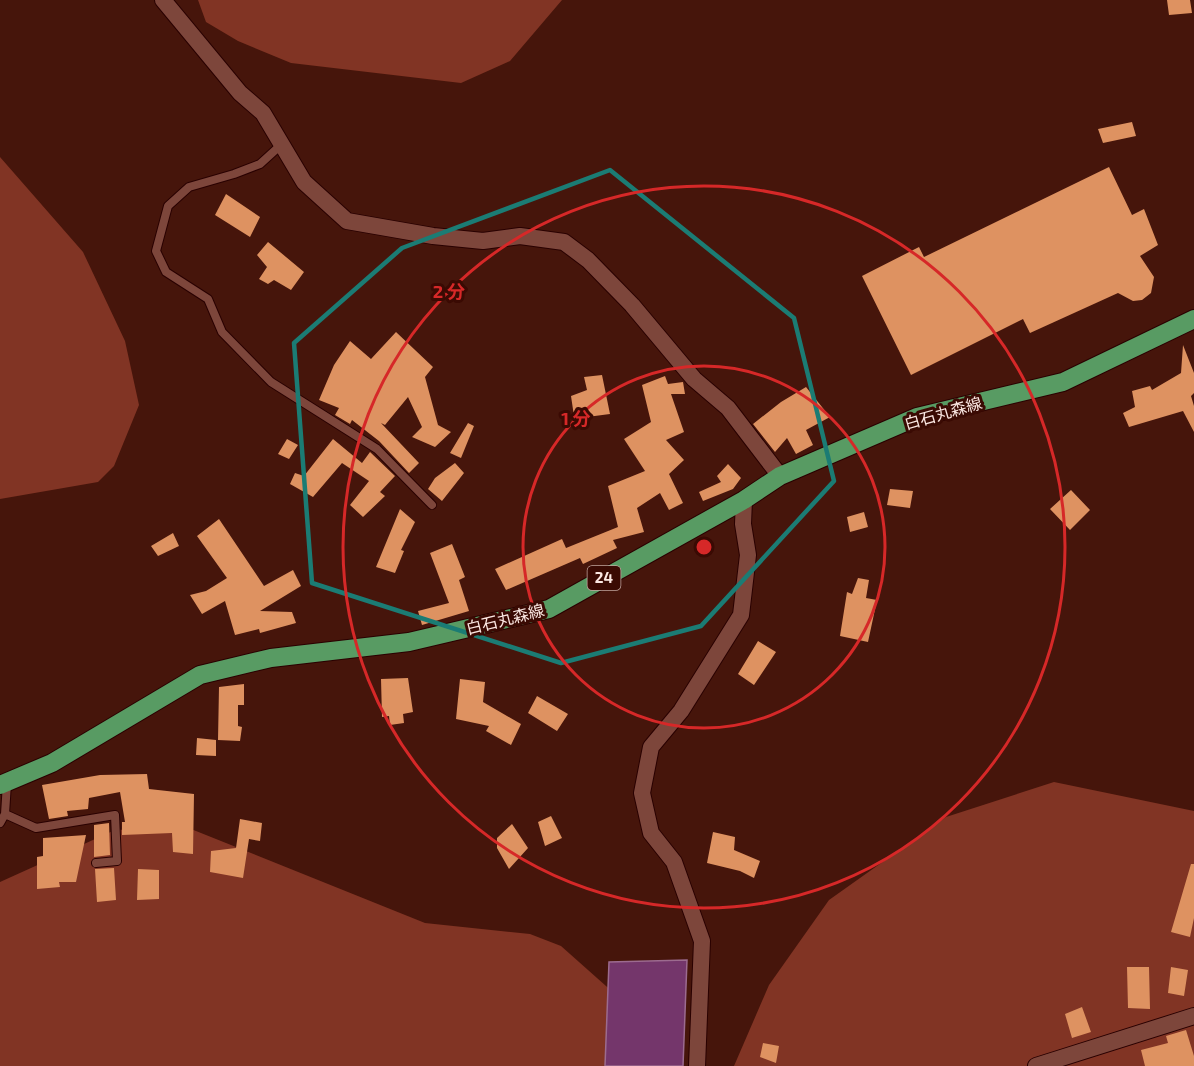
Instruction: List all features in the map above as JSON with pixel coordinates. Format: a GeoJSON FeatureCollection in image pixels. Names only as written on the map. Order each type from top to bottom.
{"type":"FeatureCollection","features":[{"type":"Feature","properties":{"kind":"main road","name":"白石丸森線"},"geometry":{"type":"LineString","coordinates":[[4,783],[52,763],[200,675],[271,658],[409,642],[549,609],[744,500],[780,476],[917,417],[1063,382],[1194,319]]}},
{"type":"Feature","properties":{"kind":"street"},"geometry":{"type":"LineString","coordinates":[[163,0],[240,93],[264,113],[304,182],[348,221],[433,236],[483,241],[520,236],[564,242],[588,260],[632,305],[694,379],[728,408],[780,476]]}},
{"type":"Feature","properties":{"kind":"street"},"geometry":{"type":"LineString","coordinates":[[697,1066],[702,941],[674,862],[651,833],[642,793],[651,747],[681,711],[741,615],[748,555],[743,524],[744,500]]}},
{"type":"Feature","properties":{"kind":"street"},"geometry":{"type":"LineString","coordinates":[[1036,1066],[1194,1016]]}},
{"type":"Feature","properties":{"kind":"lane"},"geometry":{"type":"LineString","coordinates":[[282,144],[260,164],[189,187],[168,206],[156,251],[166,272],[208,299],[222,332],[271,382],[377,449],[432,505]]}},
{"type":"Feature","properties":{"kind":"lane"},"geometry":{"type":"LineString","coordinates":[[0,823],[5,814],[4,783]]}},
{"type":"Feature","properties":{"kind":"lane"},"geometry":{"type":"LineString","coordinates":[[5,814],[36,828],[115,815],[117,861],[96,864]]}},
{"type":"Feature","properties":{"kind":"highlighted area"},"geometry":{"type":"Polygon","coordinates":[[[610,170],[794,318],[834,481],[701,626],[561,663],[312,583],[294,343],[402,248],[610,170]]]}},
{"type":"Feature","properties":{"kind":"shaded area"},"geometry":{"type":"Polygon","coordinates":[[[198,0],[562,0],[510,61],[461,83],[291,63],[238,41],[206,22],[198,0]]]}},
{"type":"Feature","properties":{"kind":"shaded area"},"geometry":{"type":"Polygon","coordinates":[[[0,157],[83,252],[125,341],[139,405],[114,466],[98,482],[0,499],[0,157]]]}},
{"type":"Feature","properties":{"kind":"shaded area"},"geometry":{"type":"Polygon","coordinates":[[[1054,782],[1194,811],[1194,1066],[734,1066],[769,985],[829,900],[946,817],[1054,782]]]}},
{"type":"Feature","properties":{"kind":"shaded area"},"geometry":{"type":"Polygon","coordinates":[[[186,827],[425,923],[530,934],[561,946],[651,1026],[645,1066],[0,1066],[0,882],[115,830],[186,827]]]}},
{"type":"Feature","properties":{"kind":"shaded area"},"geometry":{"type":"Polygon","coordinates":[[[687,960],[683,1066],[605,1066],[609,962],[687,960]]]}},
{"type":"Feature","properties":{"kind":"building"},"geometry":{"type":"Polygon","coordinates":[[[1167,0],[1190,0],[1192,13],[1169,15],[1167,0]]]}},
{"type":"Feature","properties":{"kind":"building"},"geometry":{"type":"Polygon","coordinates":[[[1132,122],[1136,136],[1103,143],[1098,129],[1132,122]]]}},
{"type":"Feature","properties":{"kind":"building"},"geometry":{"type":"Polygon","coordinates":[[[1109,167],[1132,215],[1144,209],[1158,245],[1140,256],[1154,277],[1151,293],[1142,300],[1133,301],[1118,293],[1030,333],[1023,319],[911,375],[862,276],[919,247],[924,257],[1109,167]]]}},
{"type":"Feature","properties":{"kind":"building"},"geometry":{"type":"Polygon","coordinates":[[[226,194],[260,217],[250,237],[215,215],[226,194]]]}},
{"type":"Feature","properties":{"kind":"building"},"geometry":{"type":"Polygon","coordinates":[[[268,242],[304,272],[291,290],[274,280],[268,284],[259,279],[267,267],[257,255],[268,242]]]}},
{"type":"Feature","properties":{"kind":"building"},"geometry":{"type":"Polygon","coordinates":[[[396,332],[433,367],[425,377],[438,425],[451,432],[435,447],[412,437],[422,427],[408,397],[385,425],[381,423],[419,463],[409,473],[379,441],[352,420],[350,424],[335,415],[339,408],[319,400],[334,365],[350,341],[371,359],[396,332]]]}},
{"type":"Feature","properties":{"kind":"building"},"geometry":{"type":"Polygon","coordinates":[[[1183,345],[1194,373],[1194,393],[1191,396],[1194,406],[1194,432],[1183,411],[1129,427],[1123,413],[1135,407],[1132,391],[1150,386],[1152,390],[1181,373],[1183,345]]]}},
{"type":"Feature","properties":{"kind":"building"},"geometry":{"type":"Polygon","coordinates":[[[602,375],[610,414],[587,417],[589,422],[575,423],[571,396],[587,390],[584,377],[602,375]]]}},
{"type":"Feature","properties":{"kind":"building"},"geometry":{"type":"Polygon","coordinates":[[[665,376],[668,384],[683,382],[685,394],[671,394],[684,432],[666,440],[684,460],[669,474],[683,503],[669,510],[660,493],[637,508],[644,532],[613,540],[617,548],[583,564],[580,558],[506,590],[495,569],[562,539],[566,548],[618,527],[608,486],[645,471],[624,439],[651,422],[642,385],[665,376]]]}},
{"type":"Feature","properties":{"kind":"building"},"geometry":{"type":"Polygon","coordinates":[[[806,387],[830,417],[806,430],[813,445],[796,454],[787,438],[775,452],[753,424],[781,402],[806,387]]]}},
{"type":"Feature","properties":{"kind":"building"},"geometry":{"type":"Polygon","coordinates":[[[468,423],[474,426],[461,458],[450,453],[468,423]]]}},
{"type":"Feature","properties":{"kind":"building"},"geometry":{"type":"Polygon","coordinates":[[[287,439],[298,445],[289,459],[278,454],[287,439]]]}},
{"type":"Feature","properties":{"kind":"building"},"geometry":{"type":"Polygon","coordinates":[[[333,439],[362,463],[370,452],[395,476],[380,492],[385,496],[363,517],[350,505],[369,481],[342,463],[313,497],[290,484],[295,473],[304,476],[333,439]]]}},
{"type":"Feature","properties":{"kind":"building"},"geometry":{"type":"Polygon","coordinates":[[[455,463],[464,473],[442,501],[428,489],[435,478],[455,463]]]}},
{"type":"Feature","properties":{"kind":"building"},"geometry":{"type":"Polygon","coordinates":[[[728,464],[741,478],[733,489],[703,501],[699,492],[721,482],[717,476],[728,464]]]}},
{"type":"Feature","properties":{"kind":"building"},"geometry":{"type":"Polygon","coordinates":[[[890,489],[913,491],[910,508],[887,505],[890,489]]]}},
{"type":"Feature","properties":{"kind":"building"},"geometry":{"type":"Polygon","coordinates":[[[1071,490],[1090,510],[1070,530],[1050,509],[1071,490]]]}},
{"type":"Feature","properties":{"kind":"building"},"geometry":{"type":"Polygon","coordinates":[[[400,509],[415,522],[401,550],[404,551],[395,573],[376,567],[400,509]]]}},
{"type":"Feature","properties":{"kind":"building"},"geometry":{"type":"Polygon","coordinates":[[[864,512],[868,527],[850,532],[847,517],[864,512]]]}},
{"type":"Feature","properties":{"kind":"building"},"geometry":{"type":"Polygon","coordinates":[[[219,519],[264,586],[293,570],[301,586],[260,611],[292,612],[296,623],[260,633],[259,629],[235,635],[225,601],[202,614],[190,595],[206,591],[227,578],[197,536],[219,519]]]}},
{"type":"Feature","properties":{"kind":"building"},"geometry":{"type":"Polygon","coordinates":[[[173,533],[179,546],[158,556],[151,546],[173,533]]]}},
{"type":"Feature","properties":{"kind":"building"},"geometry":{"type":"Polygon","coordinates":[[[452,544],[465,577],[459,580],[469,611],[422,625],[418,611],[449,603],[430,553],[452,544]]]}},
{"type":"Feature","properties":{"kind":"building"},"geometry":{"type":"Polygon","coordinates":[[[858,578],[869,580],[866,598],[877,600],[868,642],[840,636],[847,592],[852,594],[858,578]]]}},
{"type":"Feature","properties":{"kind":"building"},"geometry":{"type":"Polygon","coordinates":[[[758,641],[776,652],[754,685],[738,674],[758,641]]]}},
{"type":"Feature","properties":{"kind":"building"},"geometry":{"type":"Polygon","coordinates":[[[408,678],[413,712],[403,714],[404,723],[390,725],[389,716],[382,717],[381,679],[408,678]]]}},
{"type":"Feature","properties":{"kind":"building"},"geometry":{"type":"Polygon","coordinates":[[[460,679],[485,682],[483,702],[521,724],[511,745],[486,731],[489,726],[456,719],[460,679]]]}},
{"type":"Feature","properties":{"kind":"building"},"geometry":{"type":"Polygon","coordinates":[[[244,684],[244,705],[238,705],[238,726],[242,727],[240,741],[218,740],[219,687],[244,684]]]}},
{"type":"Feature","properties":{"kind":"building"},"geometry":{"type":"Polygon","coordinates":[[[537,696],[568,714],[557,731],[528,713],[537,696]]]}},
{"type":"Feature","properties":{"kind":"building"},"geometry":{"type":"Polygon","coordinates":[[[197,738],[216,740],[216,756],[196,755],[197,738]]]}},
{"type":"Feature","properties":{"kind":"building"},"geometry":{"type":"Polygon","coordinates":[[[147,774],[149,789],[194,794],[193,854],[173,852],[172,833],[122,835],[122,822],[125,822],[120,792],[89,798],[88,809],[67,811],[68,816],[49,819],[42,785],[100,775],[147,774]]]}},
{"type":"Feature","properties":{"kind":"building"},"geometry":{"type":"Polygon","coordinates":[[[551,816],[562,838],[545,846],[538,822],[551,816]]]}},
{"type":"Feature","properties":{"kind":"building"},"geometry":{"type":"Polygon","coordinates":[[[240,819],[262,823],[260,841],[249,839],[243,878],[210,872],[211,851],[236,848],[240,819]]]}},
{"type":"Feature","properties":{"kind":"building"},"geometry":{"type":"Polygon","coordinates":[[[109,823],[110,855],[94,857],[94,825],[109,823]]]}},
{"type":"Feature","properties":{"kind":"building"},"geometry":{"type":"Polygon","coordinates":[[[512,824],[528,848],[509,869],[497,848],[497,838],[512,824]]]}},
{"type":"Feature","properties":{"kind":"building"},"geometry":{"type":"Polygon","coordinates":[[[713,832],[735,837],[734,850],[760,861],[754,878],[740,871],[707,863],[713,832]]]}},
{"type":"Feature","properties":{"kind":"building"},"geometry":{"type":"Polygon","coordinates":[[[86,835],[76,882],[59,882],[60,887],[37,889],[37,857],[43,856],[43,838],[86,835]]]}},
{"type":"Feature","properties":{"kind":"building"},"geometry":{"type":"Polygon","coordinates":[[[1191,864],[1194,864],[1194,918],[1190,937],[1171,932],[1191,864]]]}},
{"type":"Feature","properties":{"kind":"building"},"geometry":{"type":"Polygon","coordinates":[[[114,868],[116,900],[97,902],[95,869],[114,868]]]}},
{"type":"Feature","properties":{"kind":"building"},"geometry":{"type":"Polygon","coordinates":[[[138,869],[159,870],[159,899],[137,900],[138,869]]]}},
{"type":"Feature","properties":{"kind":"building"},"geometry":{"type":"Polygon","coordinates":[[[1127,967],[1149,967],[1150,1009],[1128,1008],[1127,967]]]}},
{"type":"Feature","properties":{"kind":"building"},"geometry":{"type":"Polygon","coordinates":[[[1171,967],[1188,970],[1184,996],[1168,993],[1171,967]]]}},
{"type":"Feature","properties":{"kind":"building"},"geometry":{"type":"Polygon","coordinates":[[[1082,1007],[1091,1032],[1072,1038],[1065,1014],[1082,1007]]]}},
{"type":"Feature","properties":{"kind":"building"},"geometry":{"type":"Polygon","coordinates":[[[1186,1030],[1194,1056],[1194,1066],[1145,1066],[1141,1050],[1168,1043],[1166,1036],[1186,1030]]]}},
{"type":"Feature","properties":{"kind":"building"},"geometry":{"type":"Polygon","coordinates":[[[763,1043],[779,1046],[776,1063],[760,1057],[763,1043]]]}}]}
